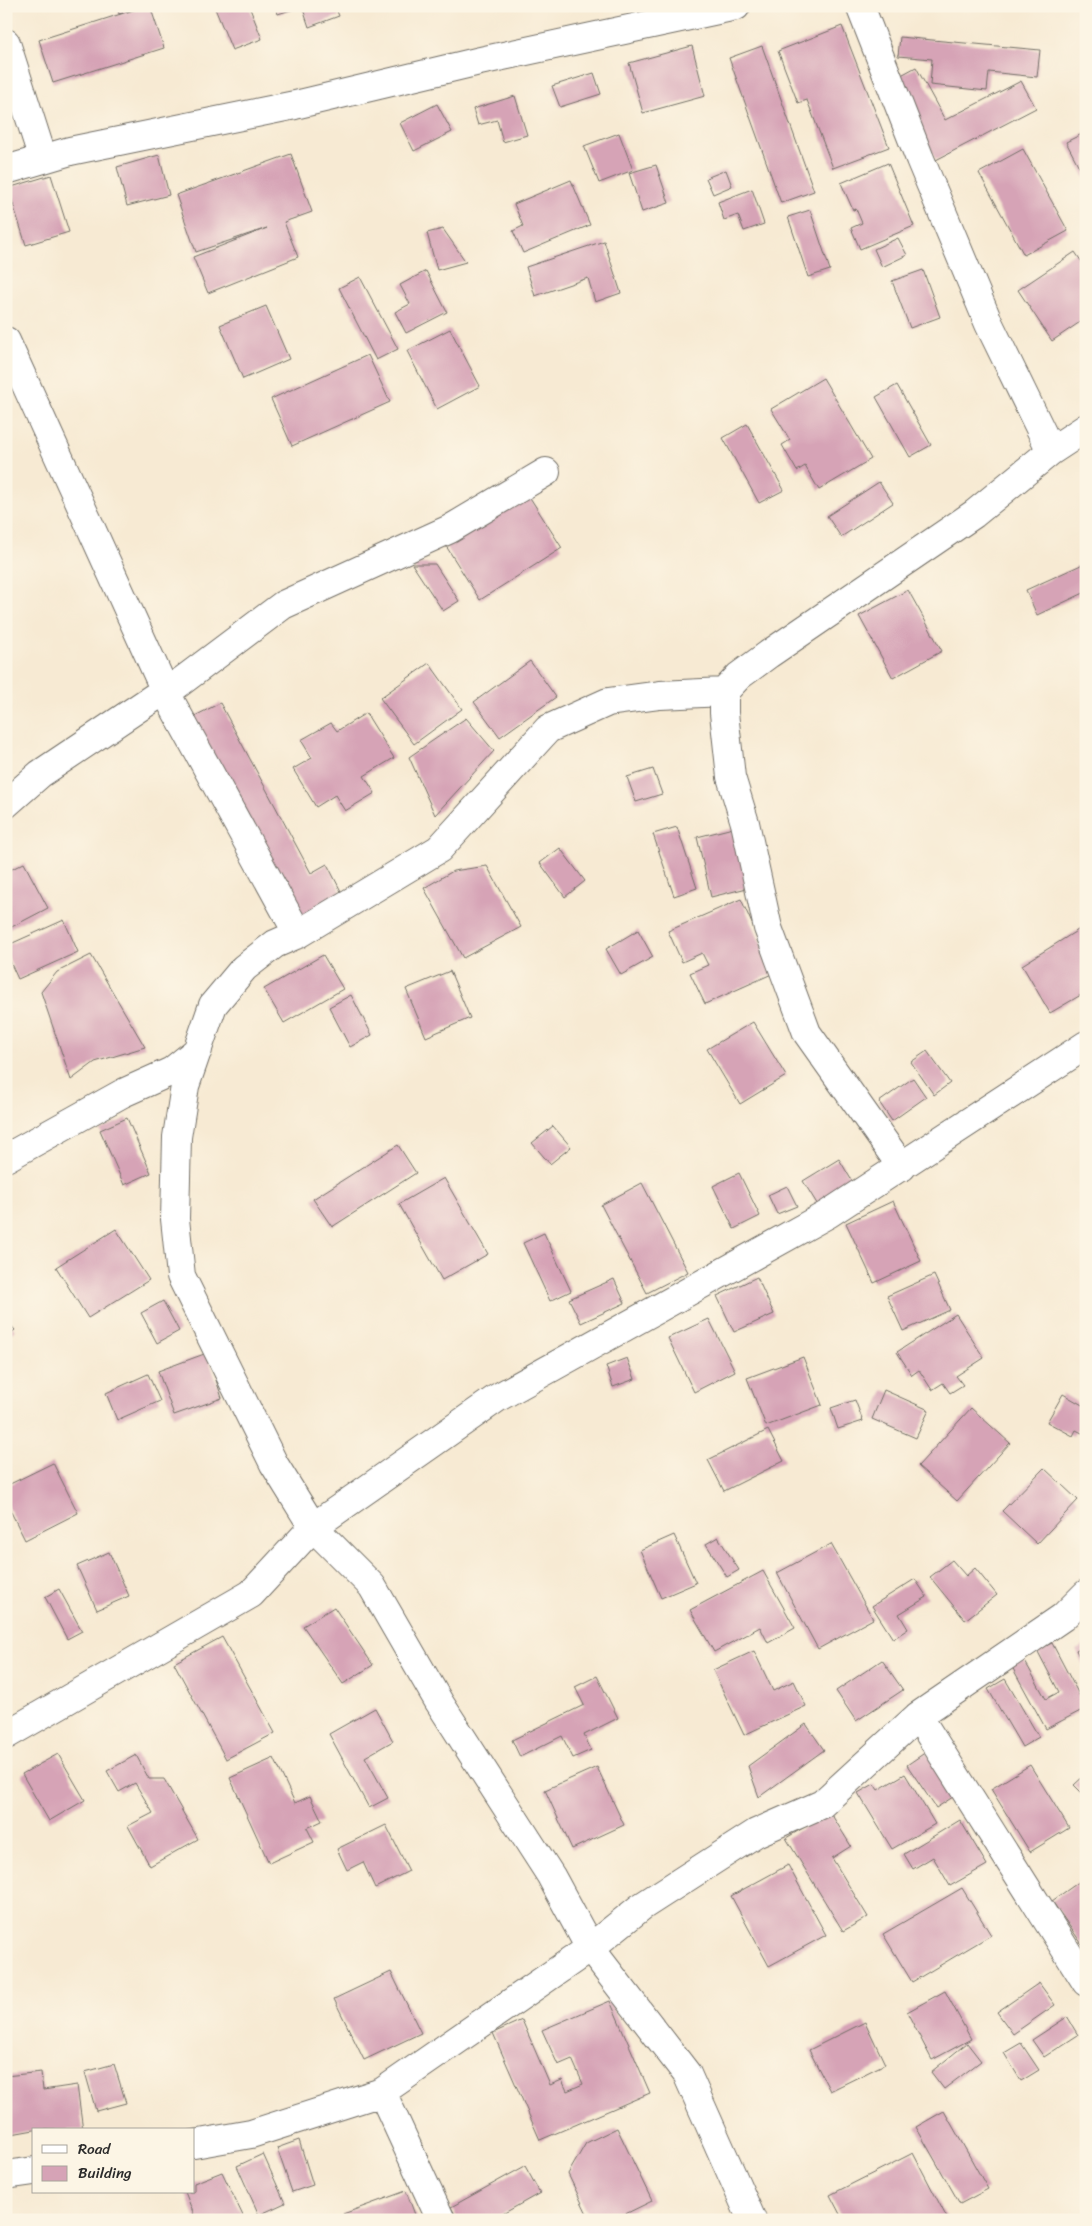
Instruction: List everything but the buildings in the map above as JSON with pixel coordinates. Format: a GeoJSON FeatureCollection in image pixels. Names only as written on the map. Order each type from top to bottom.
{"type":"FeatureCollection","features":[{"type":"Feature","properties":{"kind":"street"},"geometry":{"type":"LineString","coordinates":[[6,170],[70,151],[295,105],[480,61],[736,6]]}},
{"type":"Feature","properties":{"kind":"street"},"geometry":{"type":"LineString","coordinates":[[860,6],[920,158],[989,324],[1051,451]]}},
{"type":"Feature","properties":{"kind":"street"},"geometry":{"type":"LineString","coordinates":[[6,43],[43,159]]}},
{"type":"Feature","properties":{"kind":"street"},"geometry":{"type":"LineString","coordinates":[[6,341],[166,694],[298,934]]}},
{"type":"Feature","properties":{"kind":"street"},"geometry":{"type":"LineString","coordinates":[[902,1167],[806,1033],[768,928],[745,823],[731,777],[724,713],[724,692],[739,676],[769,654],[974,514],[1051,451],[1086,428]]}},
{"type":"Feature","properties":{"kind":"street"},"geometry":{"type":"LineString","coordinates":[[6,804],[40,774],[162,692],[166,694],[283,605],[450,528],[546,472]]}},
{"type":"Feature","properties":{"kind":"street"},"geometry":{"type":"LineString","coordinates":[[724,692],[660,695],[608,702],[548,729],[439,848],[298,934],[276,944],[238,976],[213,1005],[185,1086],[177,1137],[175,1219],[181,1276],[274,1464],[312,1527],[372,1586],[439,1702],[551,1876],[590,1948],[687,2074],[752,2220]]}},
{"type":"Feature","properties":{"kind":"street"},"geometry":{"type":"LineString","coordinates":[[6,1735],[251,1594],[312,1527],[497,1398],[828,1214],[1086,1045]]}},
{"type":"Feature","properties":{"kind":"street"},"geometry":{"type":"LineString","coordinates":[[6,1158],[123,1092],[172,1071],[198,1050]]}},
{"type":"Feature","properties":{"kind":"street"},"geometry":{"type":"LineString","coordinates":[[195,2144],[251,2134],[382,2092],[590,1948],[641,1907],[756,1833],[822,1804],[918,1716],[1063,1617],[1086,1594]]}},
{"type":"Feature","properties":{"kind":"street"},"geometry":{"type":"LineString","coordinates":[[918,1716],[1086,1982]]}},
{"type":"Feature","properties":{"kind":"street"},"geometry":{"type":"LineString","coordinates":[[382,2092],[441,2220]]}},
{"type":"Feature","properties":{"kind":"street"},"geometry":{"type":"LineString","coordinates":[[6,2175],[32,2170]]}}]}
